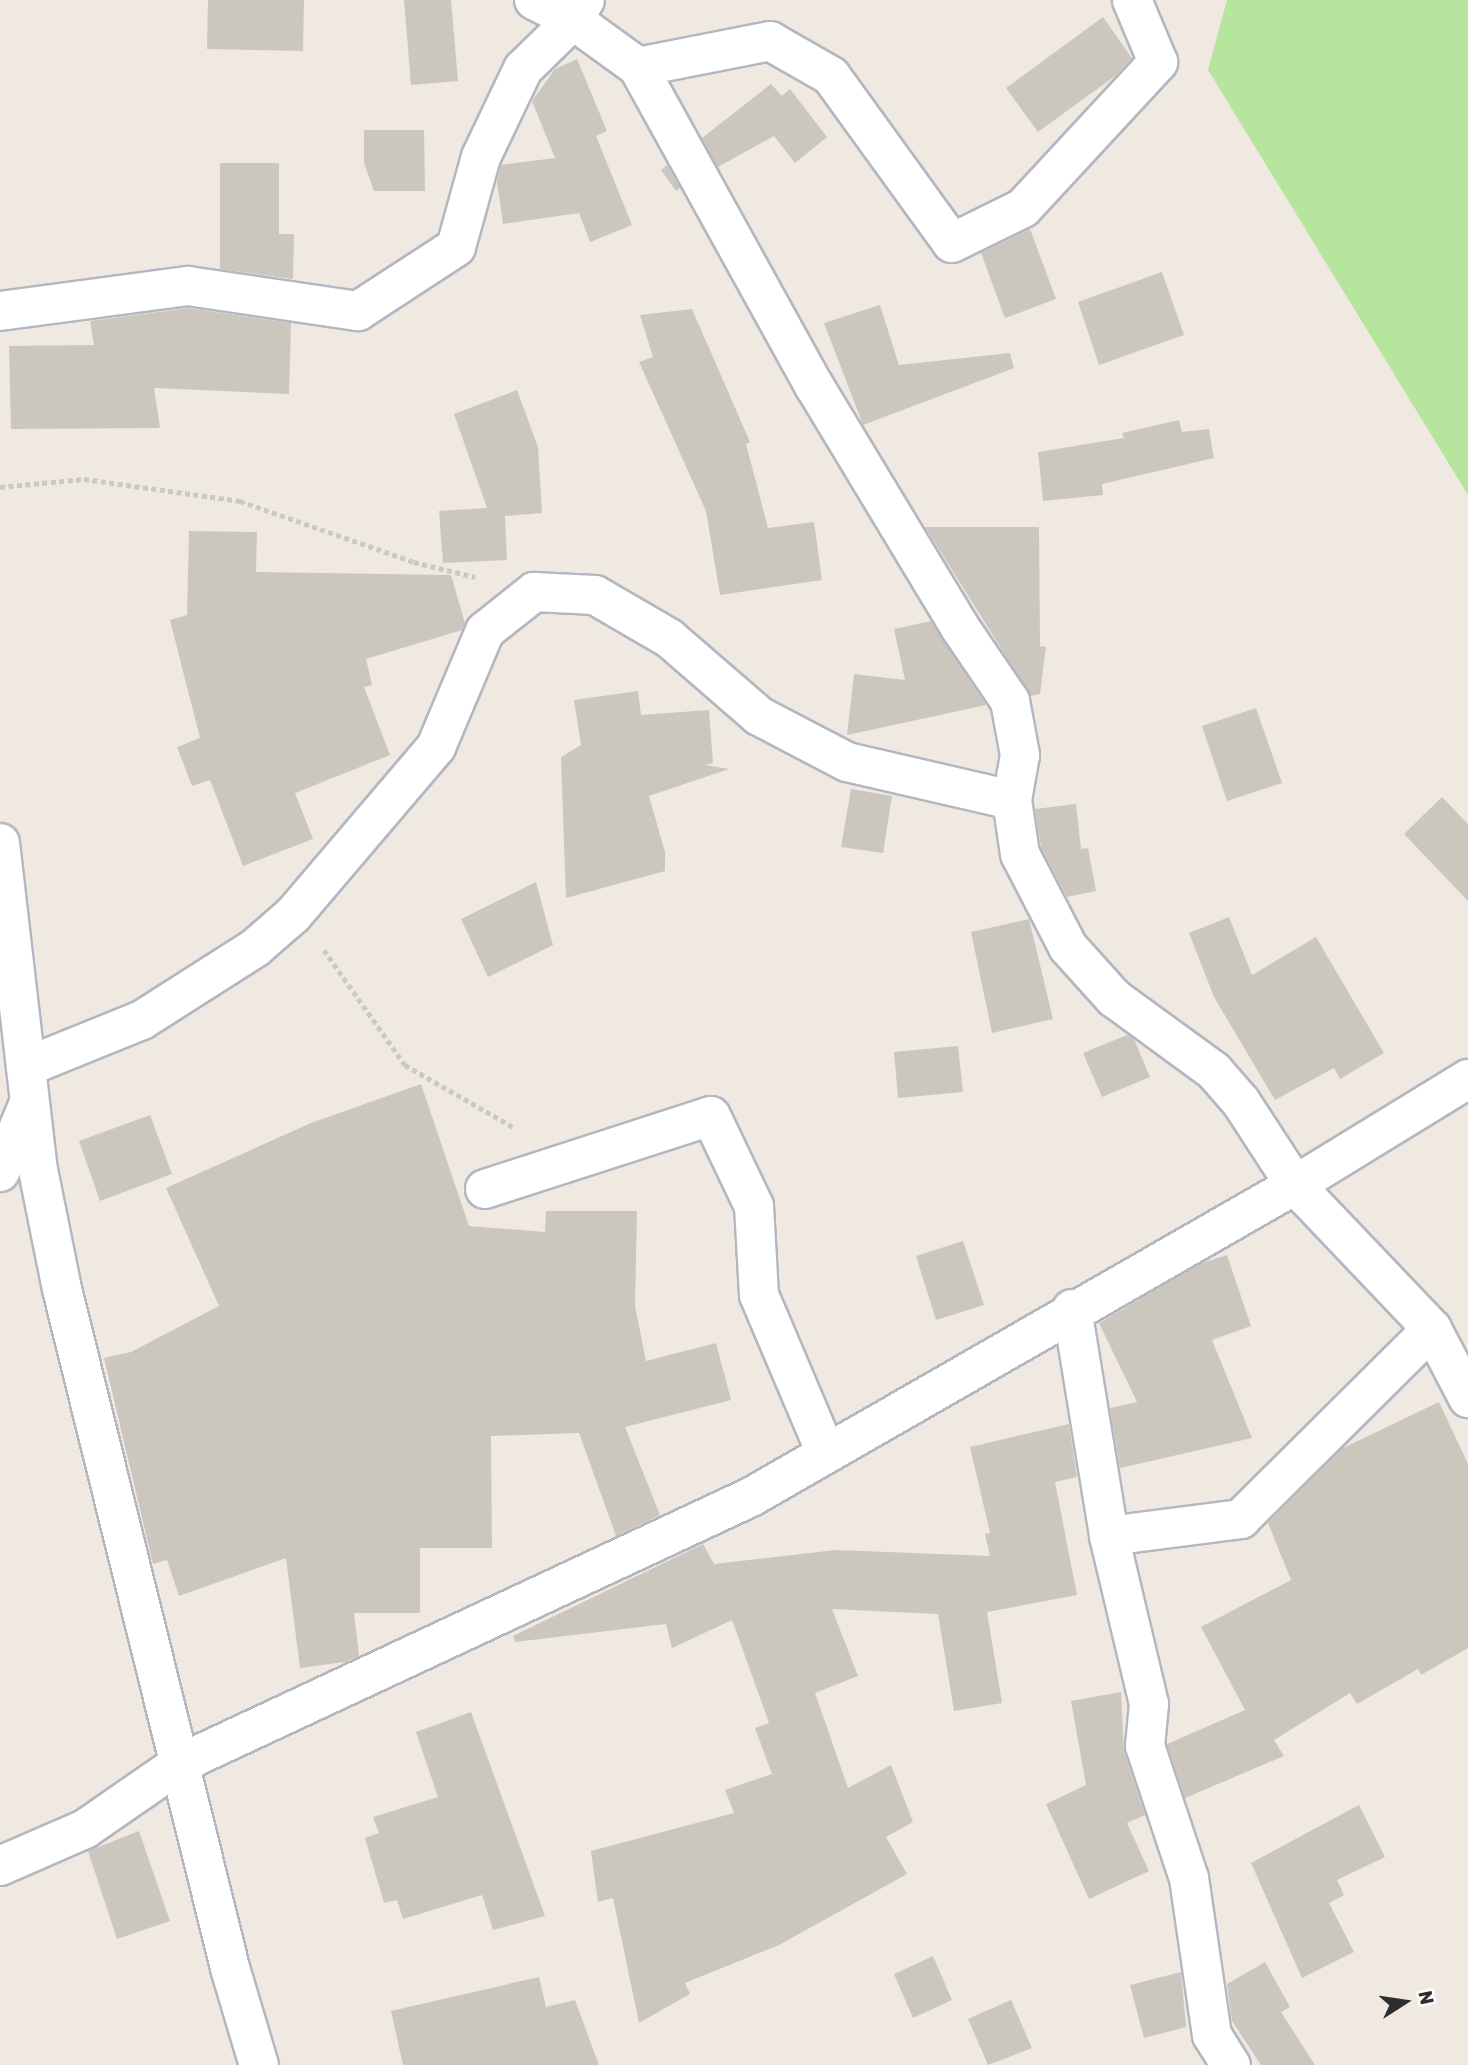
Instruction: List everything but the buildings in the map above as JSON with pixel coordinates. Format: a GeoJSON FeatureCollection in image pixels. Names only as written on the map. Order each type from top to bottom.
{"type":"FeatureCollection","features":[{"type":"Feature","properties":{"kind":"street"},"geometry":{"type":"LineString","coordinates":[[534,0],[579,10],[638,67],[815,387],[960,626],[1010,701],[1020,755],[1013,800],[1020,854],[1068,947],[1114,998],[1213,1071],[1241,1102],[1295,1185],[1432,1329],[1468,1398]]}},
{"type":"Feature","properties":{"kind":"street"},"geometry":{"type":"LineString","coordinates":[[638,67],[770,41],[831,76],[951,243],[1024,208],[1158,62],[1132,0]]}},
{"type":"Feature","properties":{"kind":"street"},"geometry":{"type":"LineString","coordinates":[[0,311],[188,286],[358,311],[456,247],[481,157],[523,69],[579,10]]}},
{"type":"Feature","properties":{"kind":"street"},"geometry":{"type":"LineString","coordinates":[[0,1172],[28,1085],[142,1020],[255,948],[293,915],[436,747],[485,631],[534,592],[595,595],[669,638],[758,716],[847,762],[1013,800]]}},
{"type":"Feature","properties":{"kind":"street"},"geometry":{"type":"LineString","coordinates":[[0,843],[28,1085],[62,1289],[179,1764],[259,2065]]}},
{"type":"Feature","properties":{"kind":"street"},"geometry":{"type":"LineString","coordinates":[[0,1866],[85,1829],[179,1764],[751,1497],[1073,1309],[1295,1185],[1468,1079]]}},
{"type":"Feature","properties":{"kind":"street"},"geometry":{"type":"LineString","coordinates":[[485,1189],[711,1116],[754,1206],[759,1296],[826,1452]]}},
{"type":"Feature","properties":{"kind":"street"},"geometry":{"type":"LineString","coordinates":[[1073,1309],[1109,1536],[1149,1704],[1145,1746],[1189,1878],[1212,2035],[1231,2065]]}},
{"type":"Feature","properties":{"kind":"street"},"geometry":{"type":"LineString","coordinates":[[1109,1536],[1241,1519],[1432,1329]]}},
{"type":"Feature","properties":{"kind":"path"},"geometry":{"type":"LineString","coordinates":[[0,487],[84,479],[240,501],[414,562],[534,592]]}},
{"type":"Feature","properties":{"kind":"path"},"geometry":{"type":"LineString","coordinates":[[293,915],[325,951],[405,1065],[573,1161]]}},
{"type":"Feature","properties":{"kind":"green space"},"geometry":{"type":"Polygon","coordinates":[[[1227,0],[1468,0],[1468,495],[1208,70],[1227,0]]]}}]}
